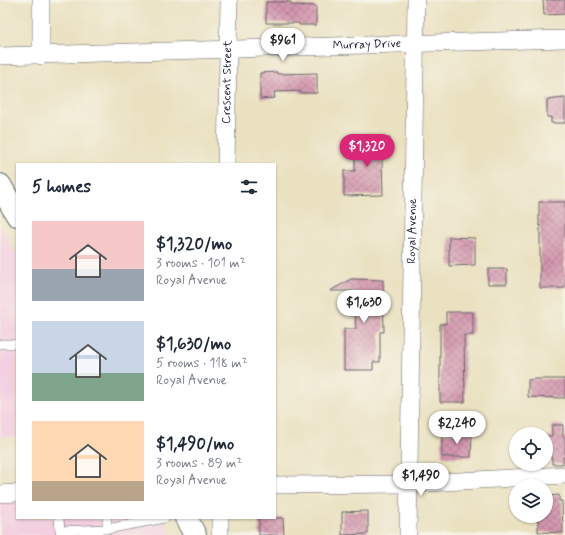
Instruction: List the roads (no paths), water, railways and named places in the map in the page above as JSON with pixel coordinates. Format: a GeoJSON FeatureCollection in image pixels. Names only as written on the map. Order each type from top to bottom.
{"type":"FeatureCollection","features":[{"type":"Feature","properties":{"kind":"main road"},"geometry":{"type":"LineString","coordinates":[[0,185],[16,213]]}},
{"type":"Feature","properties":{"kind":"main road"},"geometry":{"type":"LineString","coordinates":[[187,519],[195,535]]}},
{"type":"Feature","properties":{"kind":"street"},"geometry":{"type":"LineString","coordinates":[[41,0],[41,56]]}},
{"type":"Feature","properties":{"kind":"street","name":"Crescent Street"},"geometry":{"type":"LineString","coordinates":[[226,163],[229,0]]}},
{"type":"Feature","properties":{"kind":"street","name":"Royal Avenue"},"geometry":{"type":"LineString","coordinates":[[408,535],[416,0]]}},
{"type":"Feature","properties":{"kind":"street","name":"Murray Drive"},"geometry":{"type":"LineString","coordinates":[[0,56],[41,56],[565,39]]}},
{"type":"Feature","properties":{"kind":"street"},"geometry":{"type":"LineString","coordinates":[[276,485],[408,484],[565,475]]}},
{"type":"Feature","properties":{"kind":"street"},"geometry":{"type":"LineString","coordinates":[[0,494],[16,493]]}},
{"type":"Feature","properties":{"kind":"street"},"geometry":{"type":"LineString","coordinates":[[220,519],[220,535]]}},
{"type":"Feature","properties":{"kind":"lane"},"geometry":{"type":"LineString","coordinates":[[0,344],[16,344]]}},
{"type":"Feature","properties":{"kind":"lane"},"geometry":{"type":"LineString","coordinates":[[59,519],[60,531],[108,529],[160,519]]}},
{"type":"Feature","properties":{"kind":"lane"},"geometry":{"type":"LineString","coordinates":[[107,519],[108,529]]}}]}
